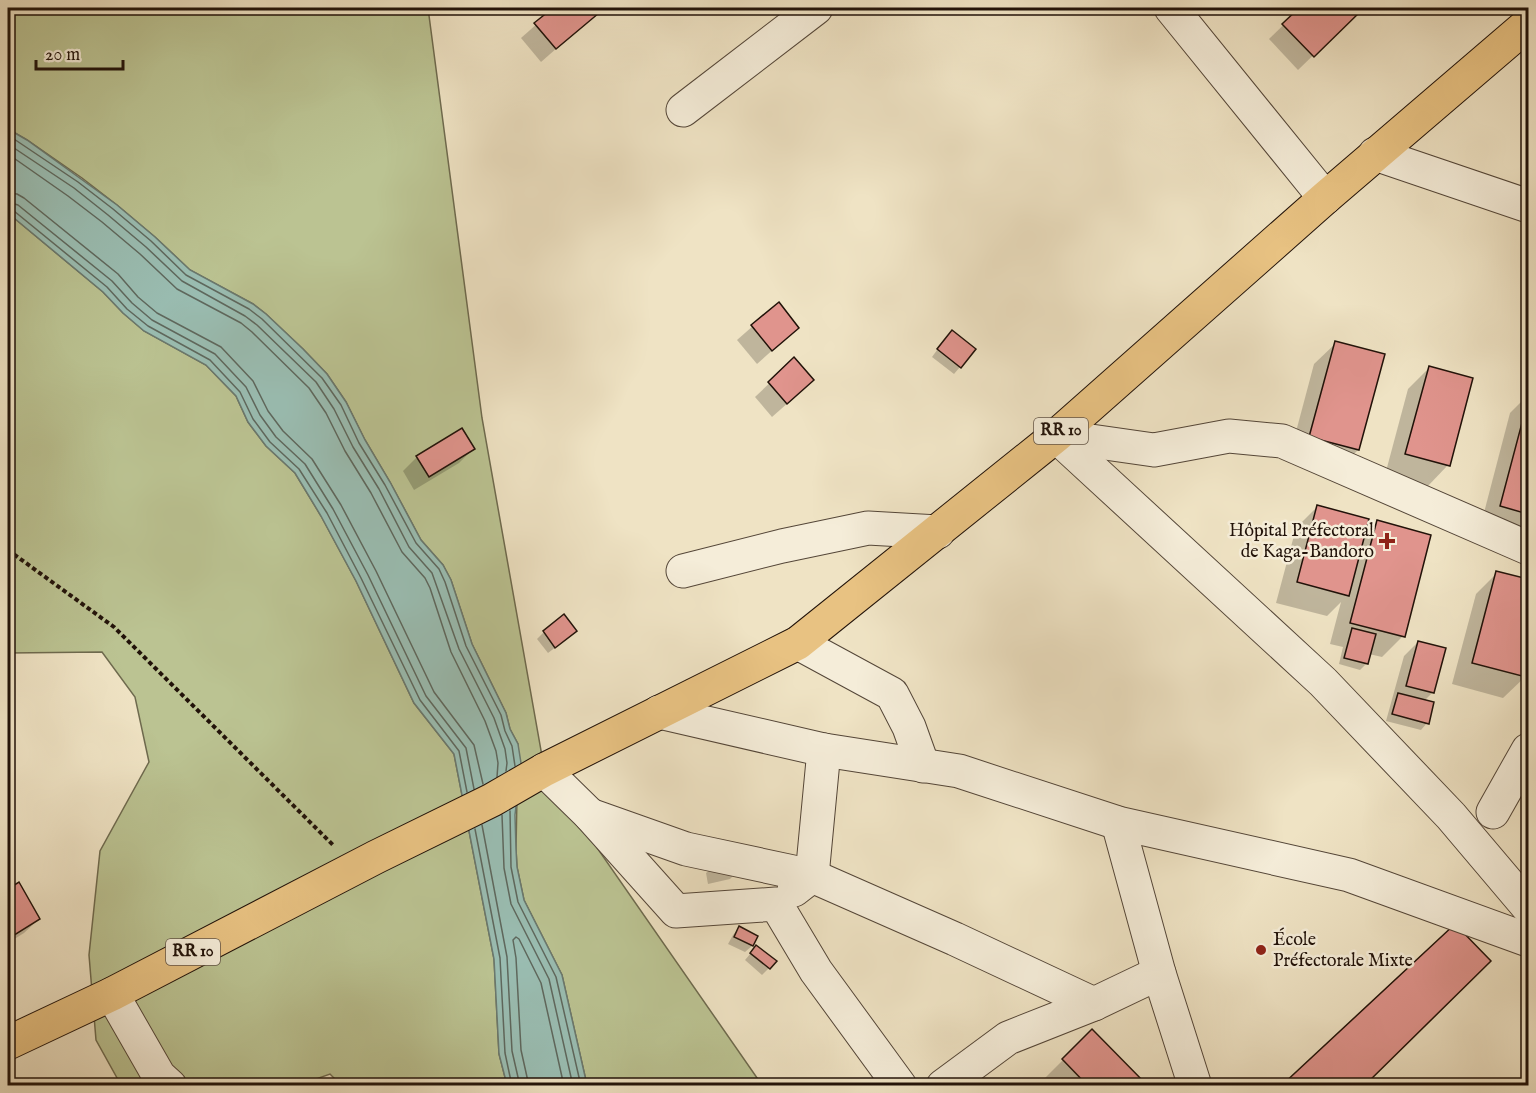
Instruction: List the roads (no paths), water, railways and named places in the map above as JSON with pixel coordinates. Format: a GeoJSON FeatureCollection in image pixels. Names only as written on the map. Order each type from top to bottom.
{"type":"FeatureCollection","features":[{"type":"Feature","properties":{"kind":"main road","name":"RR 10"},"geometry":{"type":"LineString","coordinates":[[8,1043],[112,994],[492,800],[544,770],[798,643],[1056,436],[1324,198],[1528,24]]}},
{"type":"Feature","properties":{"kind":"street"},"geometry":{"type":"LineString","coordinates":[[682,110],[816,8]]}},
{"type":"Feature","properties":{"kind":"street"},"geometry":{"type":"LineString","coordinates":[[1172,8],[1324,198]]}},
{"type":"Feature","properties":{"kind":"street"},"geometry":{"type":"LineString","coordinates":[[1375,154],[1528,206]]}},
{"type":"Feature","properties":{"kind":"street"},"geometry":{"type":"LineString","coordinates":[[1056,436],[1154,450],[1229,436],[1282,441],[1528,548]]}},
{"type":"Feature","properties":{"kind":"street"},"geometry":{"type":"LineString","coordinates":[[1056,436],[1323,682],[1451,816],[1528,906]]}},
{"type":"Feature","properties":{"kind":"street"},"geometry":{"type":"LineString","coordinates":[[682,571],[782,546],[868,528],[938,532]]}},
{"type":"Feature","properties":{"kind":"street"},"geometry":{"type":"LineString","coordinates":[[798,643],[892,694],[909,727],[923,766]]}},
{"type":"Feature","properties":{"kind":"street"},"geometry":{"type":"LineString","coordinates":[[659,712],[824,750],[959,771],[1118,822],[1349,875],[1528,940]]}},
{"type":"Feature","properties":{"kind":"street"},"geometry":{"type":"LineString","coordinates":[[544,770],[590,815],[676,911],[776,904],[812,876],[824,750]]}},
{"type":"Feature","properties":{"kind":"street"},"geometry":{"type":"LineString","coordinates":[[1493,812],[1528,750]]}},
{"type":"Feature","properties":{"kind":"street"},"geometry":{"type":"LineString","coordinates":[[590,815],[686,849],[812,876],[1094,1004]]}},
{"type":"Feature","properties":{"kind":"street"},"geometry":{"type":"LineString","coordinates":[[1118,822],[1159,973],[1195,1086]]}},
{"type":"Feature","properties":{"kind":"street"},"geometry":{"type":"LineString","coordinates":[[776,904],[816,971],[900,1086]]}},
{"type":"Feature","properties":{"kind":"street"},"geometry":{"type":"LineString","coordinates":[[942,1086],[1008,1038],[1094,1004],[1159,973]]}},
{"type":"Feature","properties":{"kind":"street"},"geometry":{"type":"LineString","coordinates":[[112,994],[159,1076],[170,1086]]}},
{"type":"Feature","properties":{"kind":"water"},"geometry":{"type":"Polygon","coordinates":[[[8,129],[27,140],[117,205],[190,270],[253,304],[266,314],[327,374],[346,402],[421,540],[443,565],[451,580],[472,644],[506,713],[510,729],[518,744],[521,763],[515,815],[517,867],[524,900],[562,975],[587,1085],[507,1085],[499,1054],[494,959],[454,754],[414,703],[356,581],[295,473],[266,446],[248,422],[236,396],[206,365],[144,331],[103,292],[8,213],[8,129]]]}},
{"type":"Feature","properties":{"kind":"place","name":"Hôpital Préfectoral de Kaga-Bandoro"},"geometry":{"type":"Point","coordinates":[1387,541]}},
{"type":"Feature","properties":{"kind":"place","name":"École Préfectorale Mixte"},"geometry":{"type":"Point","coordinates":[1261,950]}}]}
